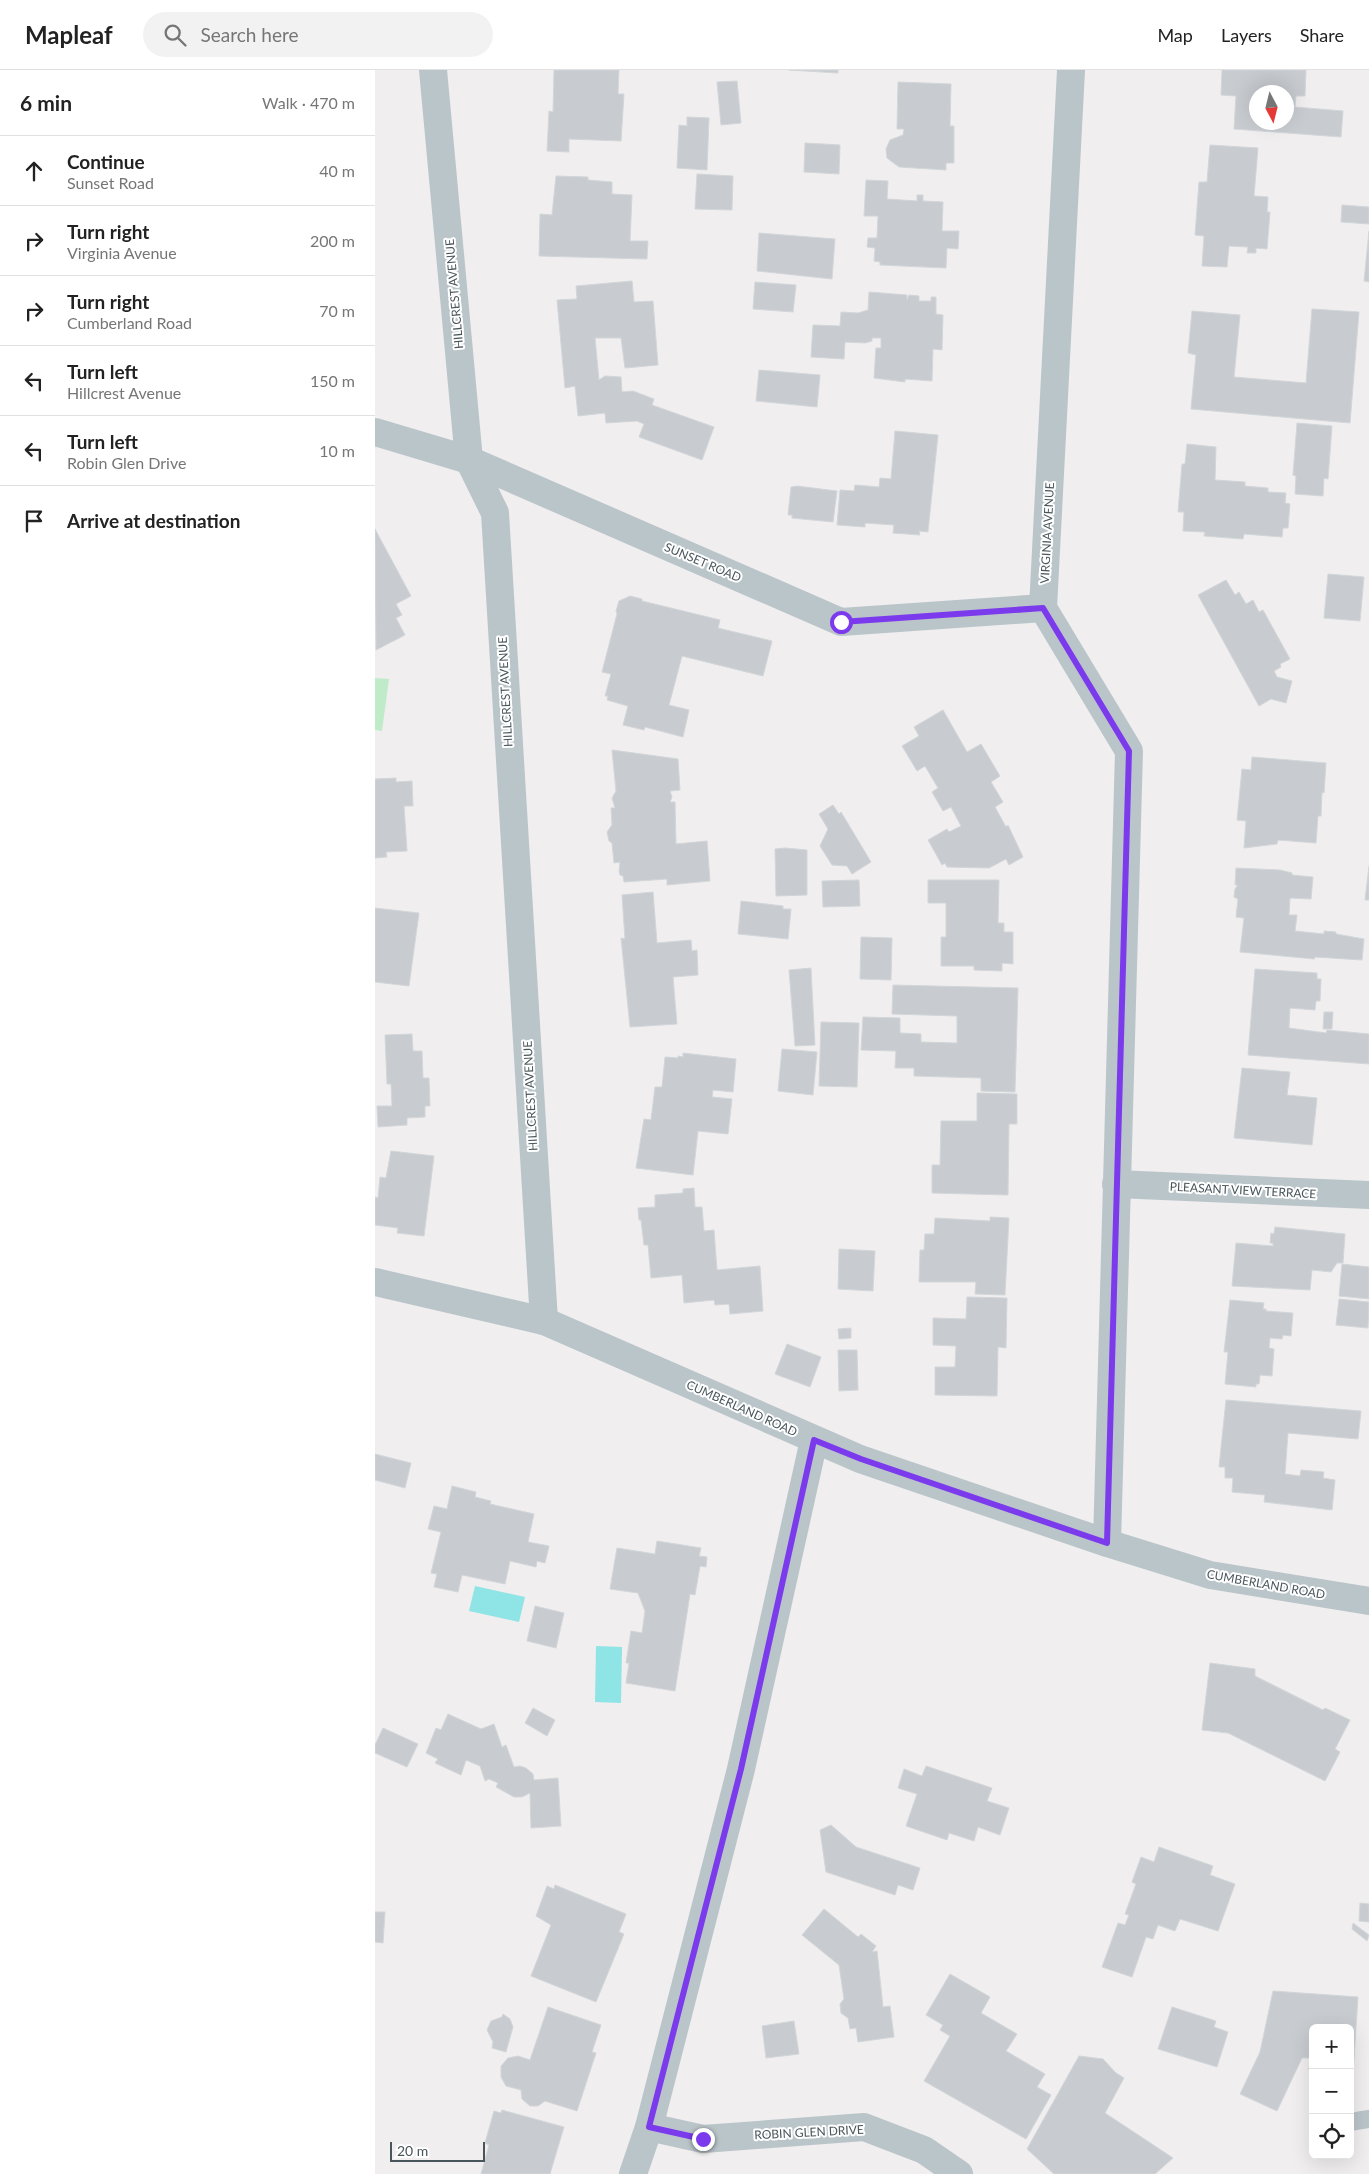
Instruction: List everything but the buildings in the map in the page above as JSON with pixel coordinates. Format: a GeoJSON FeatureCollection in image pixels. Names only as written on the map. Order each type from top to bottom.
{"type":"FeatureCollection","features":[{"type":"Feature","properties":{"kind":"street","name":"HILLCREST AVENUE"},"geometry":{"type":"LineString","coordinates":[[433,70],[469,460],[495,513],[544,1321]]}},
{"type":"Feature","properties":{"kind":"street","name":"VIRGINIA AVENUE"},"geometry":{"type":"LineString","coordinates":[[1043,608],[1071,70]]}},
{"type":"Feature","properties":{"kind":"street","name":"SUNSET ROAD"},"geometry":{"type":"LineString","coordinates":[[375,432],[469,460],[841,622],[1043,608]]}},
{"type":"Feature","properties":{"kind":"street"},"geometry":{"type":"LineString","coordinates":[[1043,608],[1129,751],[1107,1543]]}},
{"type":"Feature","properties":{"kind":"street","name":"PLEASANT VIEW TERRACE"},"geometry":{"type":"LineString","coordinates":[[1116,1184],[1369,1195]]}},
{"type":"Feature","properties":{"kind":"street","name":"CUMBERLAND ROAD"},"geometry":{"type":"LineString","coordinates":[[375,1282],[544,1321],[861,1459],[1107,1543],[1209,1575],[1369,1601]]}},
{"type":"Feature","properties":{"kind":"street"},"geometry":{"type":"LineString","coordinates":[[633,2174],[649,2127],[741,1769],[814,1440]]}},
{"type":"Feature","properties":{"kind":"street","name":"ROBIN GLEN DRIVE"},"geometry":{"type":"LineString","coordinates":[[649,2127],[703,2139],[864,2127],[924,2150],[959,2174]]}},
{"type":"Feature","properties":{"kind":"lane"},"geometry":{"type":"LineString","coordinates":[[1354,2121],[1369,2119]]}},
{"type":"Feature","properties":{"kind":"green space"},"geometry":{"type":"Polygon","coordinates":[[[375,678],[389,679],[382,731],[375,730],[375,678]]]}},
{"type":"Feature","properties":{"kind":"water"},"geometry":{"type":"Polygon","coordinates":[[[475,1586],[525,1597],[519,1622],[469,1611],[475,1586]]]}},
{"type":"Feature","properties":{"kind":"water"},"geometry":{"type":"Polygon","coordinates":[[[596,1646],[622,1647],[621,1703],[595,1702],[596,1646]]]}},
{"type":"Feature","properties":{"kind":"route"},"geometry":{"type":"LineString","coordinates":[[703,2139],[649,2127],[741,1769],[814,1440],[861,1459],[1107,1543],[1129,751],[1043,608],[841,622]]}}]}
